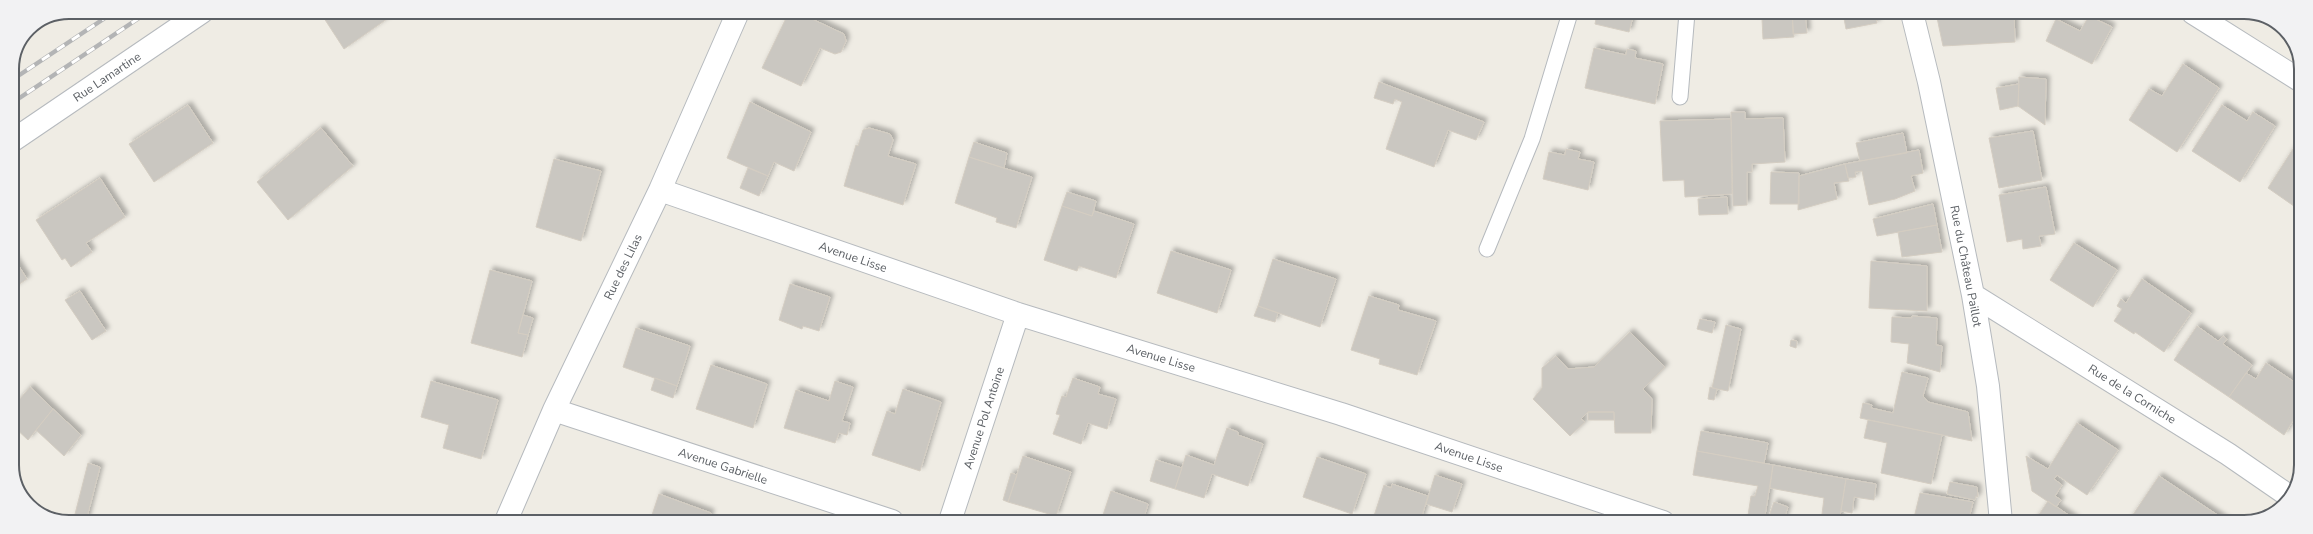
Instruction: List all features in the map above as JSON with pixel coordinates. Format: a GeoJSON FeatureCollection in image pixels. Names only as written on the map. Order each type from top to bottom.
{"type":"FeatureCollection","features":[{"type":"Feature","properties":{"kind":"street","name":"Rue Lamartine"},"geometry":{"type":"LineString","coordinates":[[19,136],[192,19]]}},
{"type":"Feature","properties":{"kind":"street","name":"Rue des Lilas"},"geometry":{"type":"LineString","coordinates":[[509,515],[554,410],[660,190],[735,19]]}},
{"type":"Feature","properties":{"kind":"street","name":"Rue du Château Paillot"},"geometry":{"type":"LineString","coordinates":[[1913,19],[1929,82],[1973,295],[1988,386],[2001,515]]}},
{"type":"Feature","properties":{"kind":"street"},"geometry":{"type":"LineString","coordinates":[[2203,19],[2294,77]]}},
{"type":"Feature","properties":{"kind":"street","name":"Avenue Lisse"},"geometry":{"type":"LineString","coordinates":[[660,190],[1018,314],[1341,414],[1642,515]]}},
{"type":"Feature","properties":{"kind":"street","name":"Rue de la Corniche"},"geometry":{"type":"LineString","coordinates":[[1973,295],[2228,454],[2285,493]]}},
{"type":"Feature","properties":{"kind":"street","name":"Avenue Pol Antoine"},"geometry":{"type":"LineString","coordinates":[[952,515],[1018,314]]}},
{"type":"Feature","properties":{"kind":"street","name":"Avenue Gabrielle"},"geometry":{"type":"LineString","coordinates":[[554,410],[874,515]]}},
{"type":"Feature","properties":{"kind":"lane"},"geometry":{"type":"LineString","coordinates":[[1487,248],[1532,139],[1568,19]]}},
{"type":"Feature","properties":{"kind":"lane"},"geometry":{"type":"LineString","coordinates":[[1680,97],[1686,19]]}},
{"type":"Feature","properties":{"kind":"building"},"geometry":{"type":"Polygon","coordinates":[[[325,19],[387,19],[344,49],[325,19]]]}},
{"type":"Feature","properties":{"kind":"building"},"geometry":{"type":"Polygon","coordinates":[[[786,19],[812,19],[844,34],[846,41],[841,52],[835,54],[820,48],[801,86],[762,68],[786,19]]]}},
{"type":"Feature","properties":{"kind":"building"},"geometry":{"type":"Polygon","coordinates":[[[1596,19],[1632,19],[1629,32],[1595,24],[1596,19]]]}},
{"type":"Feature","properties":{"kind":"building"},"geometry":{"type":"Polygon","coordinates":[[[1762,19],[1792,19],[1794,37],[1763,39],[1762,19]]]}},
{"type":"Feature","properties":{"kind":"building"},"geometry":{"type":"Polygon","coordinates":[[[1792,19],[1806,19],[1807,33],[1793,34],[1792,19]]]}},
{"type":"Feature","properties":{"kind":"building"},"geometry":{"type":"Polygon","coordinates":[[[1844,19],[1876,19],[1877,23],[1846,29],[1844,19]]]}},
{"type":"Feature","properties":{"kind":"building"},"geometry":{"type":"Polygon","coordinates":[[[1937,19],[2014,19],[2015,42],[1943,46],[1937,19]]]}},
{"type":"Feature","properties":{"kind":"building"},"geometry":{"type":"Polygon","coordinates":[[[2056,19],[2080,31],[2087,19],[2095,19],[2112,27],[2092,64],[2046,41],[2056,19]]]}},
{"type":"Feature","properties":{"kind":"building"},"geometry":{"type":"Polygon","coordinates":[[[1594,48],[1626,55],[1627,49],[1636,51],[1635,58],[1663,64],[1655,104],[1585,88],[1594,48]]]}},
{"type":"Feature","properties":{"kind":"building"},"geometry":{"type":"Polygon","coordinates":[[[2183,64],[2219,88],[2177,152],[2129,120],[2149,89],[2162,96],[2183,64]]]}},
{"type":"Feature","properties":{"kind":"building"},"geometry":{"type":"Polygon","coordinates":[[[2019,77],[2046,79],[2045,125],[2018,106],[2019,77]]]}},
{"type":"Feature","properties":{"kind":"building"},"geometry":{"type":"Polygon","coordinates":[[[1379,82],[1484,122],[1476,140],[1448,130],[1434,167],[1386,149],[1402,102],[1395,99],[1393,104],[1374,98],[1379,82]]]}},
{"type":"Feature","properties":{"kind":"building"},"geometry":{"type":"Polygon","coordinates":[[[2019,84],[2018,106],[2000,110],[1996,88],[2019,84]]]}},
{"type":"Feature","properties":{"kind":"building"},"geometry":{"type":"Polygon","coordinates":[[[750,102],[811,132],[794,171],[774,162],[768,176],[727,158],[750,102]]]}},
{"type":"Feature","properties":{"kind":"building"},"geometry":{"type":"Polygon","coordinates":[[[188,105],[213,143],[154,182],[129,144],[188,105]]]}},
{"type":"Feature","properties":{"kind":"building"},"geometry":{"type":"Polygon","coordinates":[[[2222,105],[2247,121],[2253,112],[2275,126],[2240,182],[2192,151],[2222,105]]]}},
{"type":"Feature","properties":{"kind":"building"},"geometry":{"type":"Polygon","coordinates":[[[1731,112],[1745,112],[1745,119],[1783,118],[1785,162],[1752,164],[1752,172],[1747,172],[1747,205],[1733,206],[1731,112]]]}},
{"type":"Feature","properties":{"kind":"building"},"geometry":{"type":"Polygon","coordinates":[[[1731,119],[1732,194],[1685,197],[1684,180],[1663,181],[1660,121],[1731,119]]]}},
{"type":"Feature","properties":{"kind":"building"},"geometry":{"type":"Polygon","coordinates":[[[321,128],[353,166],[288,220],[257,182],[321,128]]]}},
{"type":"Feature","properties":{"kind":"building"},"geometry":{"type":"Polygon","coordinates":[[[869,128],[890,134],[893,140],[888,156],[916,164],[903,205],[844,186],[856,145],[858,146],[863,130],[869,128]]]}},
{"type":"Feature","properties":{"kind":"building"},"geometry":{"type":"Polygon","coordinates":[[[2033,131],[2042,180],[1999,188],[1989,138],[2033,131]]]}},
{"type":"Feature","properties":{"kind":"building"},"geometry":{"type":"Polygon","coordinates":[[[1903,133],[1907,153],[1860,161],[1856,143],[1903,133]]]}},
{"type":"Feature","properties":{"kind":"building"},"geometry":{"type":"Polygon","coordinates":[[[974,142],[1007,153],[1004,168],[969,157],[974,142]]]}},
{"type":"Feature","properties":{"kind":"building"},"geometry":{"type":"Polygon","coordinates":[[[2294,147],[2294,206],[2268,188],[2294,147]]]}},
{"type":"Feature","properties":{"kind":"building"},"geometry":{"type":"Polygon","coordinates":[[[1566,149],[1580,152],[1578,159],[1594,162],[1588,190],[1543,179],[1549,152],[1565,155],[1566,149]]]}},
{"type":"Feature","properties":{"kind":"building"},"geometry":{"type":"Polygon","coordinates":[[[1919,150],[1923,173],[1911,176],[1915,191],[1895,199],[1869,205],[1862,171],[1855,172],[1856,177],[1848,178],[1845,164],[1919,150]]]}},
{"type":"Feature","properties":{"kind":"building"},"geometry":{"type":"Polygon","coordinates":[[[969,157],[1032,177],[1016,228],[996,222],[997,218],[955,203],[969,157]]]}},
{"type":"Feature","properties":{"kind":"building"},"geometry":{"type":"Polygon","coordinates":[[[554,159],[601,171],[581,241],[536,227],[554,159]]]}},
{"type":"Feature","properties":{"kind":"building"},"geometry":{"type":"Polygon","coordinates":[[[1845,164],[1849,181],[1834,183],[1837,199],[1798,210],[1799,176],[1845,164]]]}},
{"type":"Feature","properties":{"kind":"building"},"geometry":{"type":"Polygon","coordinates":[[[748,168],[768,176],[759,196],[740,188],[748,168]]]}},
{"type":"Feature","properties":{"kind":"building"},"geometry":{"type":"Polygon","coordinates":[[[1771,172],[1799,173],[1799,204],[1770,204],[1771,172]]]}},
{"type":"Feature","properties":{"kind":"building"},"geometry":{"type":"Polygon","coordinates":[[[100,178],[125,217],[86,243],[92,252],[71,267],[65,258],[62,260],[36,220],[100,178]]]}},
{"type":"Feature","properties":{"kind":"building"},"geometry":{"type":"Polygon","coordinates":[[[2046,187],[2055,234],[2039,236],[2041,246],[2023,249],[2022,239],[2007,242],[1999,195],[2046,187]]]}},
{"type":"Feature","properties":{"kind":"building"},"geometry":{"type":"Polygon","coordinates":[[[1067,192],[1096,201],[1092,216],[1062,206],[1067,192]]]}},
{"type":"Feature","properties":{"kind":"building"},"geometry":{"type":"Polygon","coordinates":[[[1727,197],[1728,214],[1699,215],[1698,199],[1727,197]]]}},
{"type":"Feature","properties":{"kind":"building"},"geometry":{"type":"Polygon","coordinates":[[[1933,204],[1937,225],[1877,236],[1873,219],[1933,204]]]}},
{"type":"Feature","properties":{"kind":"building"},"geometry":{"type":"Polygon","coordinates":[[[1062,206],[1092,216],[1094,211],[1134,224],[1116,278],[1079,266],[1077,271],[1044,260],[1062,206]]]}},
{"type":"Feature","properties":{"kind":"building"},"geometry":{"type":"Polygon","coordinates":[[[1937,225],[1942,252],[1902,257],[1898,232],[1937,225]]]}},
{"type":"Feature","properties":{"kind":"building"},"geometry":{"type":"Polygon","coordinates":[[[2074,243],[2117,270],[2093,307],[2050,280],[2074,243]]]}},
{"type":"Feature","properties":{"kind":"building"},"geometry":{"type":"Polygon","coordinates":[[[1171,251],[1231,270],[1217,313],[1157,293],[1171,251]]]}},
{"type":"Feature","properties":{"kind":"building"},"geometry":{"type":"Polygon","coordinates":[[[1273,259],[1336,279],[1320,327],[1258,306],[1273,259]]]}},
{"type":"Feature","properties":{"kind":"building"},"geometry":{"type":"Polygon","coordinates":[[[1871,261],[1927,266],[1927,311],[1869,308],[1871,261]]]}},
{"type":"Feature","properties":{"kind":"building"},"geometry":{"type":"Polygon","coordinates":[[[19,266],[27,279],[19,284],[19,266]]]}},
{"type":"Feature","properties":{"kind":"building"},"geometry":{"type":"Polygon","coordinates":[[[490,270],[532,281],[518,333],[528,335],[522,357],[471,343],[490,270]]]}},
{"type":"Feature","properties":{"kind":"building"},"geometry":{"type":"Polygon","coordinates":[[[2142,279],[2191,313],[2164,352],[2135,332],[2134,334],[2114,321],[2122,309],[2117,306],[2121,299],[2126,303],[2142,279]]]}},
{"type":"Feature","properties":{"kind":"building"},"geometry":{"type":"Polygon","coordinates":[[[790,284],[830,297],[819,331],[803,326],[802,329],[779,320],[790,284]]]}},
{"type":"Feature","properties":{"kind":"building"},"geometry":{"type":"Polygon","coordinates":[[[80,291],[106,331],[92,340],[65,300],[80,291]]]}},
{"type":"Feature","properties":{"kind":"building"},"geometry":{"type":"Polygon","coordinates":[[[1369,296],[1399,305],[1398,310],[1436,321],[1417,375],[1379,364],[1380,359],[1351,350],[1369,296]]]}},
{"type":"Feature","properties":{"kind":"building"},"geometry":{"type":"Polygon","coordinates":[[[1258,306],[1278,313],[1275,322],[1254,316],[1258,306]]]}},
{"type":"Feature","properties":{"kind":"building"},"geometry":{"type":"Polygon","coordinates":[[[523,315],[533,318],[528,335],[518,333],[523,315]]]}},
{"type":"Feature","properties":{"kind":"building"},"geometry":{"type":"Polygon","coordinates":[[[1912,316],[1937,318],[1936,345],[1942,346],[1940,372],[1907,363],[1909,344],[1891,342],[1892,317],[1912,318],[1912,316]]]}},
{"type":"Feature","properties":{"kind":"building"},"geometry":{"type":"Polygon","coordinates":[[[1700,319],[1715,322],[1712,333],[1697,329],[1700,319]]]}},
{"type":"Feature","properties":{"kind":"building"},"geometry":{"type":"Polygon","coordinates":[[[1726,325],[1741,329],[1728,391],[1712,388],[1726,325]]]}},
{"type":"Feature","properties":{"kind":"building"},"geometry":{"type":"Polygon","coordinates":[[[2197,326],[2218,341],[2223,336],[2227,339],[2223,344],[2252,365],[2229,397],[2174,360],[2197,326]]]}},
{"type":"Feature","properties":{"kind":"building"},"geometry":{"type":"Polygon","coordinates":[[[636,328],[690,346],[677,386],[623,367],[636,328]]]}},
{"type":"Feature","properties":{"kind":"building"},"geometry":{"type":"Polygon","coordinates":[[[1630,332],[1665,367],[1643,389],[1652,399],[1651,433],[1615,433],[1614,412],[1588,412],[1581,419],[1585,422],[1570,436],[1533,399],[1542,388],[1542,368],[1556,356],[1568,369],[1594,367],[1630,332]]]}},
{"type":"Feature","properties":{"kind":"building"},"geometry":{"type":"Polygon","coordinates":[[[1791,340],[1797,341],[1796,348],[1790,346],[1791,340]]]}},
{"type":"Feature","properties":{"kind":"building"},"geometry":{"type":"Polygon","coordinates":[[[2266,363],[2293,381],[2294,379],[2294,419],[2284,435],[2229,397],[2246,373],[2256,379],[2266,363]]]}},
{"type":"Feature","properties":{"kind":"building"},"geometry":{"type":"Polygon","coordinates":[[[711,365],[767,384],[753,428],[696,409],[711,365]]]}},
{"type":"Feature","properties":{"kind":"building"},"geometry":{"type":"Polygon","coordinates":[[[1902,372],[1928,378],[1923,396],[1928,402],[1968,412],[1972,441],[1860,418],[1863,403],[1872,405],[1871,408],[1893,413],[1902,372]]]}},
{"type":"Feature","properties":{"kind":"building"},"geometry":{"type":"Polygon","coordinates":[[[655,378],[677,386],[673,398],[651,390],[655,378]]]}},
{"type":"Feature","properties":{"kind":"building"},"geometry":{"type":"Polygon","coordinates":[[[1073,378],[1100,387],[1098,394],[1116,399],[1107,429],[1088,423],[1081,444],[1053,434],[1060,415],[1056,414],[1062,396],[1066,397],[1073,378]]]}},
{"type":"Feature","properties":{"kind":"building"},"geometry":{"type":"Polygon","coordinates":[[[431,381],[498,400],[481,459],[443,448],[449,425],[421,417],[431,381]]]}},
{"type":"Feature","properties":{"kind":"building"},"geometry":{"type":"Polygon","coordinates":[[[835,381],[853,387],[842,421],[850,423],[847,435],[839,433],[835,443],[784,428],[796,390],[829,401],[835,381]]]}},
{"type":"Feature","properties":{"kind":"building"},"geometry":{"type":"Polygon","coordinates":[[[30,387],[53,409],[28,440],[19,432],[19,400],[30,387]]]}},
{"type":"Feature","properties":{"kind":"building"},"geometry":{"type":"Polygon","coordinates":[[[1710,387],[1717,389],[1714,400],[1708,399],[1710,387]]]}},
{"type":"Feature","properties":{"kind":"building"},"geometry":{"type":"Polygon","coordinates":[[[903,389],[941,402],[920,471],[872,455],[887,411],[895,414],[903,389]]]}},
{"type":"Feature","properties":{"kind":"building"},"geometry":{"type":"Polygon","coordinates":[[[53,409],[81,435],[64,456],[36,430],[53,409]]]}},
{"type":"Feature","properties":{"kind":"building"},"geometry":{"type":"Polygon","coordinates":[[[1588,412],[1614,412],[1614,420],[1588,420],[1588,412]]]}},
{"type":"Feature","properties":{"kind":"building"},"geometry":{"type":"Polygon","coordinates":[[[1868,420],[1942,435],[1931,484],[1881,473],[1887,443],[1864,438],[1868,420]]]}},
{"type":"Feature","properties":{"kind":"building"},"geometry":{"type":"Polygon","coordinates":[[[2077,423],[2118,450],[2087,495],[2057,475],[2054,479],[2062,485],[2055,496],[2061,500],[2056,507],[2032,491],[2026,456],[2048,469],[2077,423]]]}},
{"type":"Feature","properties":{"kind":"building"},"geometry":{"type":"Polygon","coordinates":[[[1227,428],[1238,432],[1238,435],[1263,444],[1248,486],[1212,474],[1204,498],[1175,489],[1186,455],[1214,465],[1227,428]]]}},
{"type":"Feature","properties":{"kind":"building"},"geometry":{"type":"Polygon","coordinates":[[[1701,431],[1768,443],[1764,463],[1697,451],[1701,431]]]}},
{"type":"Feature","properties":{"kind":"building"},"geometry":{"type":"Polygon","coordinates":[[[1697,451],[1773,465],[1765,515],[1748,515],[1751,496],[1755,496],[1758,486],[1693,475],[1697,451]]]}},
{"type":"Feature","properties":{"kind":"building"},"geometry":{"type":"Polygon","coordinates":[[[1023,456],[1071,472],[1056,515],[1008,502],[1023,456]]]}},
{"type":"Feature","properties":{"kind":"building"},"geometry":{"type":"Polygon","coordinates":[[[1317,457],[1366,474],[1352,514],[1303,497],[1317,457]]]}},
{"type":"Feature","properties":{"kind":"building"},"geometry":{"type":"Polygon","coordinates":[[[1156,460],[1182,468],[1175,489],[1150,481],[1156,460]]]}},
{"type":"Feature","properties":{"kind":"building"},"geometry":{"type":"Polygon","coordinates":[[[88,463],[100,467],[88,515],[75,515],[88,463]]]}},
{"type":"Feature","properties":{"kind":"building"},"geometry":{"type":"Polygon","coordinates":[[[1773,465],[1846,479],[1840,515],[1822,515],[1824,498],[1770,488],[1773,465]]]}},
{"type":"Feature","properties":{"kind":"building"},"geometry":{"type":"Polygon","coordinates":[[[1011,473],[1017,475],[1008,502],[1003,500],[1011,473]]]}},
{"type":"Feature","properties":{"kind":"building"},"geometry":{"type":"Polygon","coordinates":[[[1435,475],[1462,484],[1452,512],[1426,504],[1435,475]]]}},
{"type":"Feature","properties":{"kind":"building"},"geometry":{"type":"Polygon","coordinates":[[[2159,476],[2218,515],[2133,515],[2159,476]]]}},
{"type":"Feature","properties":{"kind":"building"},"geometry":{"type":"Polygon","coordinates":[[[1846,479],[1876,484],[1874,500],[1854,497],[1852,513],[1841,511],[1846,479]]]}},
{"type":"Feature","properties":{"kind":"building"},"geometry":{"type":"Polygon","coordinates":[[[1950,482],[1977,487],[1978,497],[1976,496],[1975,500],[1947,494],[1950,482]]]}},
{"type":"Feature","properties":{"kind":"building"},"geometry":{"type":"Polygon","coordinates":[[[1392,484],[1428,496],[1422,515],[1374,515],[1384,485],[1391,488],[1392,484]]]}},
{"type":"Feature","properties":{"kind":"building"},"geometry":{"type":"Polygon","coordinates":[[[1111,491],[1148,504],[1145,515],[1103,515],[1111,491]]]}},
{"type":"Feature","properties":{"kind":"building"},"geometry":{"type":"Polygon","coordinates":[[[1920,493],[1973,502],[1970,515],[1915,515],[1920,493]]]}},
{"type":"Feature","properties":{"kind":"building"},"geometry":{"type":"Polygon","coordinates":[[[659,494],[711,513],[710,515],[652,515],[659,494]]]}},
{"type":"Feature","properties":{"kind":"building"},"geometry":{"type":"Polygon","coordinates":[[[2048,501],[2069,515],[2039,515],[2048,501]]]}},
{"type":"Feature","properties":{"kind":"building"},"geometry":{"type":"Polygon","coordinates":[[[1774,502],[1788,507],[1785,515],[1769,515],[1774,502]]]}},
{"type":"Feature","properties":{"kind":"railway"},"geometry":{"type":"LineString","coordinates":[[19,75],[104,19]]}},
{"type":"Feature","properties":{"kind":"railway"},"geometry":{"type":"LineString","coordinates":[[19,98],[138,19]]}}]}
